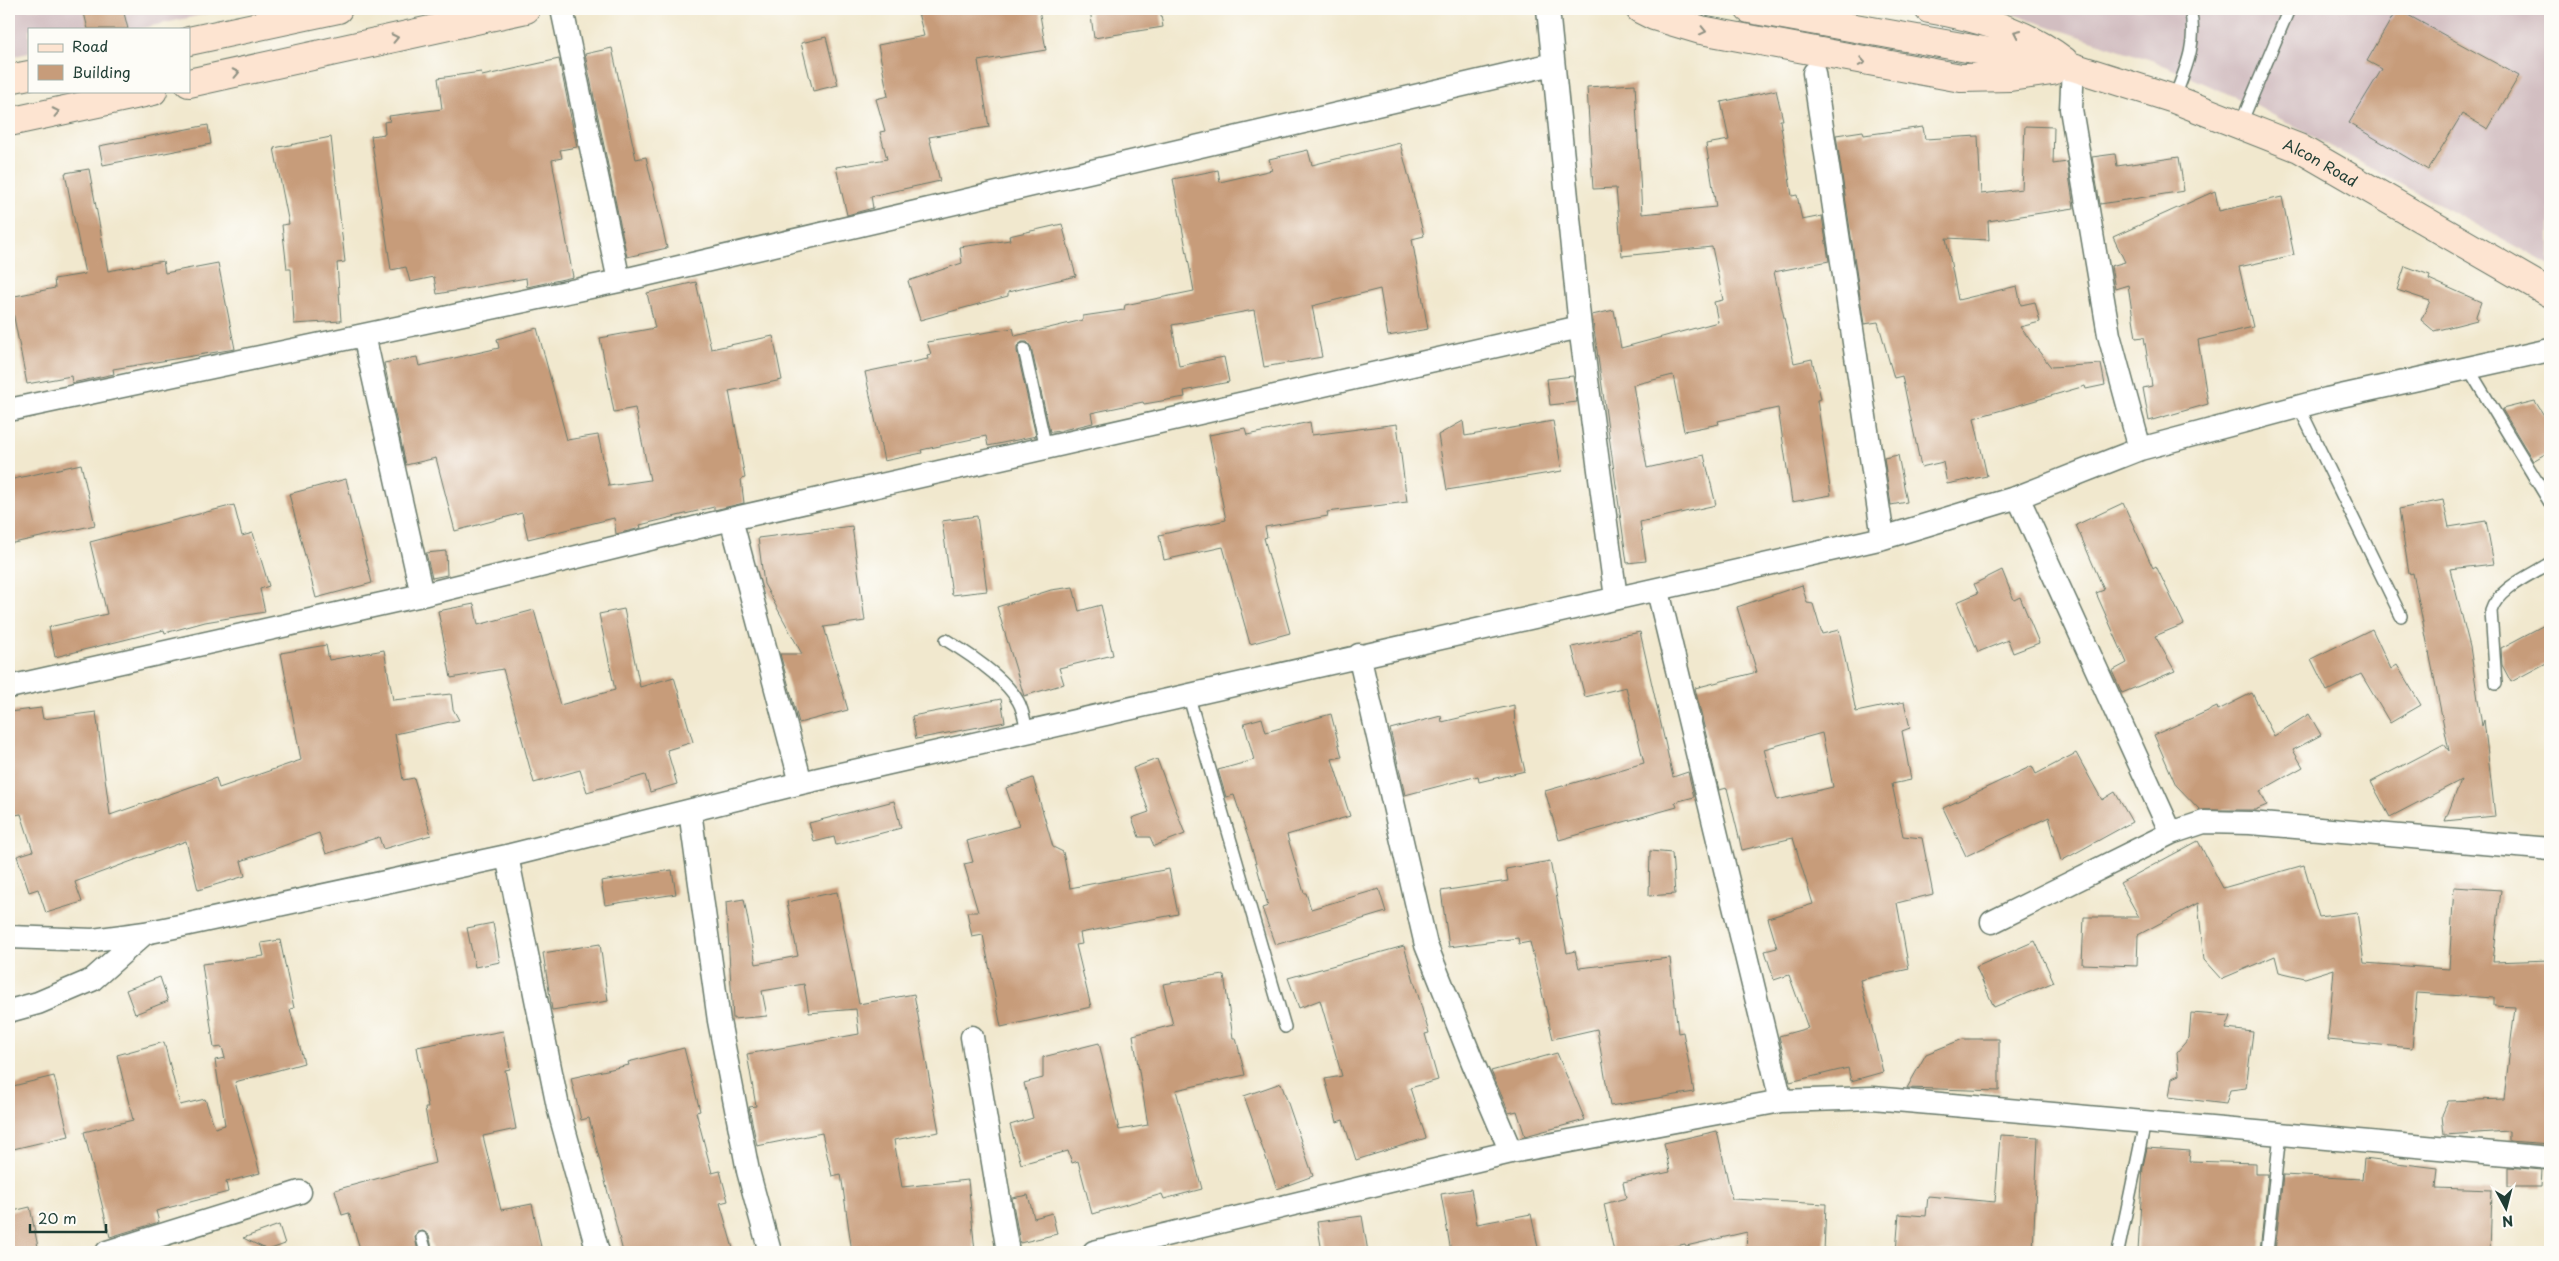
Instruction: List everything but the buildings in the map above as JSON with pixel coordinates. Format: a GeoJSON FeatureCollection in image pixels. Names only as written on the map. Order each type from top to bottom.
{"type":"FeatureCollection","features":[{"type":"Feature","properties":{"kind":"main road"},"geometry":{"type":"LineString","coordinates":[[190,41],[338,9]]}},
{"type":"Feature","properties":{"kind":"main road"},"geometry":{"type":"LineString","coordinates":[[190,83],[526,9]]}},
{"type":"Feature","properties":{"kind":"main road"},"geometry":{"type":"LineString","coordinates":[[1640,9],[1654,16],[1701,30],[1961,78],[2010,77],[2073,68]]}},
{"type":"Feature","properties":{"kind":"main road"},"geometry":{"type":"LineString","coordinates":[[1748,9],[2073,68]]}},
{"type":"Feature","properties":{"kind":"main road"},"geometry":{"type":"LineString","coordinates":[[1929,9],[2008,29],[2045,46],[2073,68]]}},
{"type":"Feature","properties":{"kind":"main road","name":"Alcon Road"},"geometry":{"type":"LineString","coordinates":[[2073,68],[2174,99],[2241,123],[2306,152],[2550,293]]}},
{"type":"Feature","properties":{"kind":"main road"},"geometry":{"type":"LineString","coordinates":[[9,79],[28,75]]}},
{"type":"Feature","properties":{"kind":"main road"},"geometry":{"type":"LineString","coordinates":[[9,122],[147,92]]}},
{"type":"Feature","properties":{"kind":"street"},"geometry":{"type":"LineString","coordinates":[[562,9],[619,281]]}},
{"type":"Feature","properties":{"kind":"street"},"geometry":{"type":"LineString","coordinates":[[1548,9],[1580,327],[1616,598]]}},
{"type":"Feature","properties":{"kind":"street"},"geometry":{"type":"LineString","coordinates":[[9,410],[619,281],[1553,64]]}},
{"type":"Feature","properties":{"kind":"street"},"geometry":{"type":"LineString","coordinates":[[2073,68],[2071,109],[2107,325],[2140,449]]}},
{"type":"Feature","properties":{"kind":"street"},"geometry":{"type":"LineString","coordinates":[[1814,74],[1883,538]]}},
{"type":"Feature","properties":{"kind":"street"},"geometry":{"type":"LineString","coordinates":[[9,687],[422,595],[730,519],[1580,327]]}},
{"type":"Feature","properties":{"kind":"street"},"geometry":{"type":"LineString","coordinates":[[364,335],[422,595]]}},
{"type":"Feature","properties":{"kind":"street"},"geometry":{"type":"LineString","coordinates":[[9,937],[93,940],[145,933],[507,856],[801,783],[1883,538],[2018,497],[2140,449],[2299,407],[2468,366],[2550,350]]}},
{"type":"Feature","properties":{"kind":"street"},"geometry":{"type":"LineString","coordinates":[[2018,497],[2171,833]]}},
{"type":"Feature","properties":{"kind":"street"},"geometry":{"type":"LineString","coordinates":[[730,519],[801,783]]}},
{"type":"Feature","properties":{"kind":"street"},"geometry":{"type":"LineString","coordinates":[[1658,590],[1781,1101]]}},
{"type":"Feature","properties":{"kind":"street"},"geometry":{"type":"LineString","coordinates":[[1360,655],[1426,945],[1511,1152]]}},
{"type":"Feature","properties":{"kind":"street"},"geometry":{"type":"LineString","coordinates":[[690,811],[719,1021],[748,1171],[770,1252]]}},
{"type":"Feature","properties":{"kind":"street"},"geometry":{"type":"LineString","coordinates":[[1992,922],[2171,833],[2204,822],[2550,848]]}},
{"type":"Feature","properties":{"kind":"street"},"geometry":{"type":"LineString","coordinates":[[507,856],[558,1107],[598,1252]]}},
{"type":"Feature","properties":{"kind":"street"},"geometry":{"type":"LineString","coordinates":[[9,1011],[38,1003],[92,980],[145,933]]}},
{"type":"Feature","properties":{"kind":"street"},"geometry":{"type":"LineString","coordinates":[[972,1038],[1008,1252]]}},
{"type":"Feature","properties":{"kind":"street"},"geometry":{"type":"LineString","coordinates":[[1094,1252],[1511,1152],[1781,1101],[1873,1098],[2550,1158]]}},
{"type":"Feature","properties":{"kind":"street"},"geometry":{"type":"LineString","coordinates":[[107,1252],[300,1192]]}},
{"type":"Feature","properties":{"kind":"lane"},"geometry":{"type":"LineString","coordinates":[[2174,99],[2192,52],[2194,26],[2190,9]]}},
{"type":"Feature","properties":{"kind":"lane"},"geometry":{"type":"LineString","coordinates":[[2241,123],[2288,9]]}},
{"type":"Feature","properties":{"kind":"lane"},"geometry":{"type":"LineString","coordinates":[[1024,349],[1046,448]]}},
{"type":"Feature","properties":{"kind":"lane"},"geometry":{"type":"LineString","coordinates":[[2468,366],[2550,503]]}},
{"type":"Feature","properties":{"kind":"lane"},"geometry":{"type":"LineString","coordinates":[[2299,407],[2401,616]]}},
{"type":"Feature","properties":{"kind":"lane"},"geometry":{"type":"LineString","coordinates":[[2496,684],[2491,611],[2494,602],[2501,594],[2550,562]]}},
{"type":"Feature","properties":{"kind":"lane"},"geometry":{"type":"LineString","coordinates":[[946,640],[964,651],[1009,687],[1020,703],[1027,731]]}},
{"type":"Feature","properties":{"kind":"lane"},"geometry":{"type":"LineString","coordinates":[[1188,694],[1285,1027]]}},
{"type":"Feature","properties":{"kind":"lane"},"geometry":{"type":"LineString","coordinates":[[2118,1252],[2145,1122]]}},
{"type":"Feature","properties":{"kind":"lane"},"geometry":{"type":"LineString","coordinates":[[2268,1252],[2280,1134]]}},
{"type":"Feature","properties":{"kind":"lane"},"geometry":{"type":"LineString","coordinates":[[422,1238],[426,1252]]}},
{"type":"Feature","properties":{"kind":"shaded area"},"geometry":{"type":"Polygon","coordinates":[[[9,9],[229,9],[143,28],[28,28],[28,53],[9,57],[9,9]]]}},
{"type":"Feature","properties":{"kind":"shaded area"},"geometry":{"type":"Polygon","coordinates":[[[1997,9],[2550,9],[2550,265],[2262,109],[2154,61],[1997,9]]]}}]}
